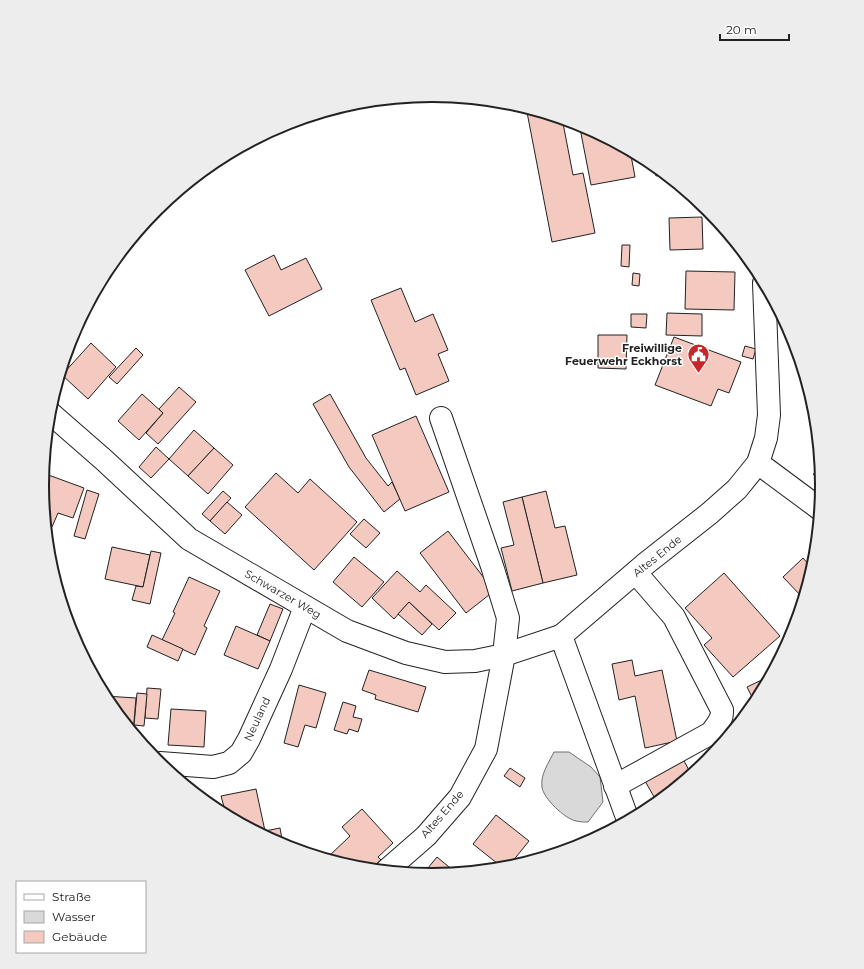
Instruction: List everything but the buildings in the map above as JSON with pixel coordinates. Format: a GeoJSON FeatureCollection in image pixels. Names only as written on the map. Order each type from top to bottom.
{"type":"FeatureCollection","features":[{"type":"Feature","properties":{"kind":"street","name":"Altes Ende"},"geometry":{"type":"LineString","coordinates":[[561,636],[710,513],[737,489],[758,463],[766,438],[769,415],[764,294]]}},
{"type":"Feature","properties":{"kind":"street","name":"Schwarzer Weg"},"geometry":{"type":"LineString","coordinates":[[55,417],[104,460],[189,539],[347,631],[406,653],[445,662],[475,661],[504,655],[561,636]]}},
{"type":"Feature","properties":{"kind":"street","name":"Altes Ende"},"geometry":{"type":"LineString","coordinates":[[392,865],[426,836],[460,797],[486,749],[504,655],[508,618],[492,566],[441,418]]}},
{"type":"Feature","properties":{"kind":"street"},"geometry":{"type":"LineString","coordinates":[[758,463],[814,504]]}},
{"type":"Feature","properties":{"kind":"street"},"geometry":{"type":"LineString","coordinates":[[615,786],[712,732],[720,721],[722,714],[722,710],[674,617],[636,573]]}},
{"type":"Feature","properties":{"kind":"street","name":"Neuland"},"geometry":{"type":"LineString","coordinates":[[170,764],[213,767],[229,763],[241,753],[249,739],[281,669],[305,607]]}},
{"type":"Feature","properties":{"kind":"street"},"geometry":{"type":"LineString","coordinates":[[561,636],[626,814]]}},
{"type":"Feature","properties":{"kind":"water"},"geometry":{"type":"Polygon","coordinates":[[[554,752],[569,752],[591,767],[600,777],[603,802],[588,822],[576,821],[566,816],[550,802],[543,792],[542,778],[554,752]]]}},
{"type":"Feature","properties":{"kind":"place","name":"Freiwillige Feuerwehr Eckhorst"},"geometry":{"type":"Point","coordinates":[698,374]}}]}
